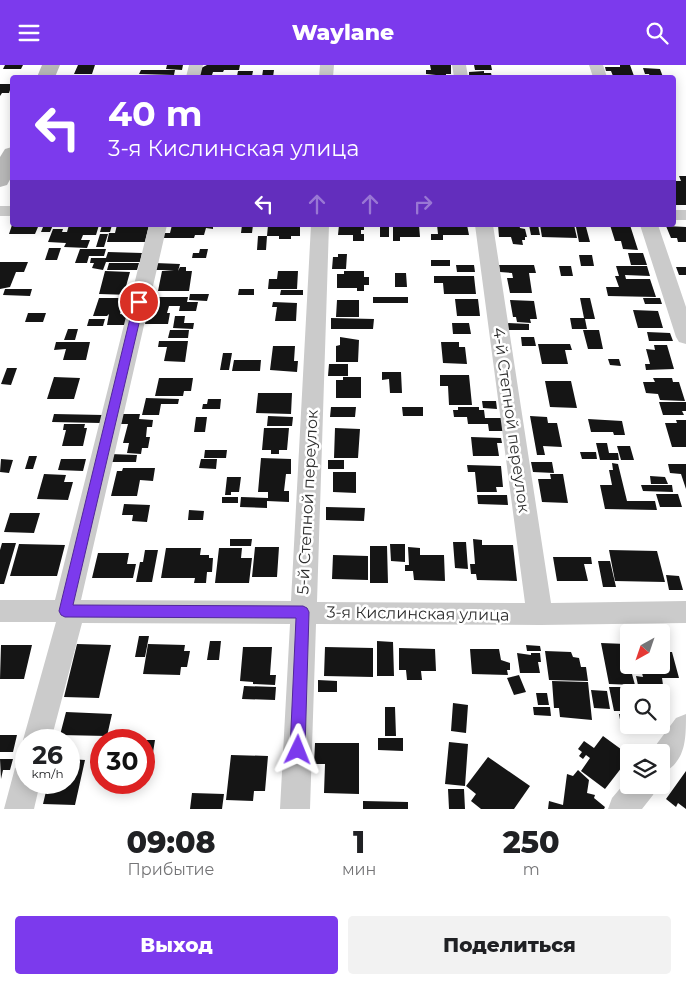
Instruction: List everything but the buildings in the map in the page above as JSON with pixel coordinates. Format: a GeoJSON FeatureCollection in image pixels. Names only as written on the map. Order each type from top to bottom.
{"type":"FeatureCollection","features":[{"type":"Feature","properties":{"kind":"street"},"geometry":{"type":"LineString","coordinates":[[0,181],[10,158]]}},
{"type":"Feature","properties":{"kind":"street"},"geometry":{"type":"LineString","coordinates":[[39,729],[69,611],[158,227]]}},
{"type":"Feature","properties":{"kind":"street","name":"5-й Степной переулок"},"geometry":{"type":"LineString","coordinates":[[295,809],[320,227]]}},
{"type":"Feature","properties":{"kind":"street","name":"4-й Степной переулок"},"geometry":{"type":"LineString","coordinates":[[484,227],[540,614]]}},
{"type":"Feature","properties":{"kind":"street"},"geometry":{"type":"LineString","coordinates":[[651,227],[686,337]]}},
{"type":"Feature","properties":{"kind":"street","name":"3-я Кислинская улица"},"geometry":{"type":"LineString","coordinates":[[0,611],[540,614],[686,612]]}},
{"type":"Feature","properties":{"kind":"street"},"geometry":{"type":"LineString","coordinates":[[670,748],[686,727]]}},
{"type":"Feature","properties":{"kind":"street"},"geometry":{"type":"LineString","coordinates":[[19,809],[22,794]]}},
{"type":"Feature","properties":{"kind":"street"},"geometry":{"type":"LineString","coordinates":[[623,809],[635,794]]}},
{"type":"Feature","properties":{"kind":"route"},"geometry":{"type":"LineString","coordinates":[[139,302],[65,611],[303,612],[298,750]]}}]}
